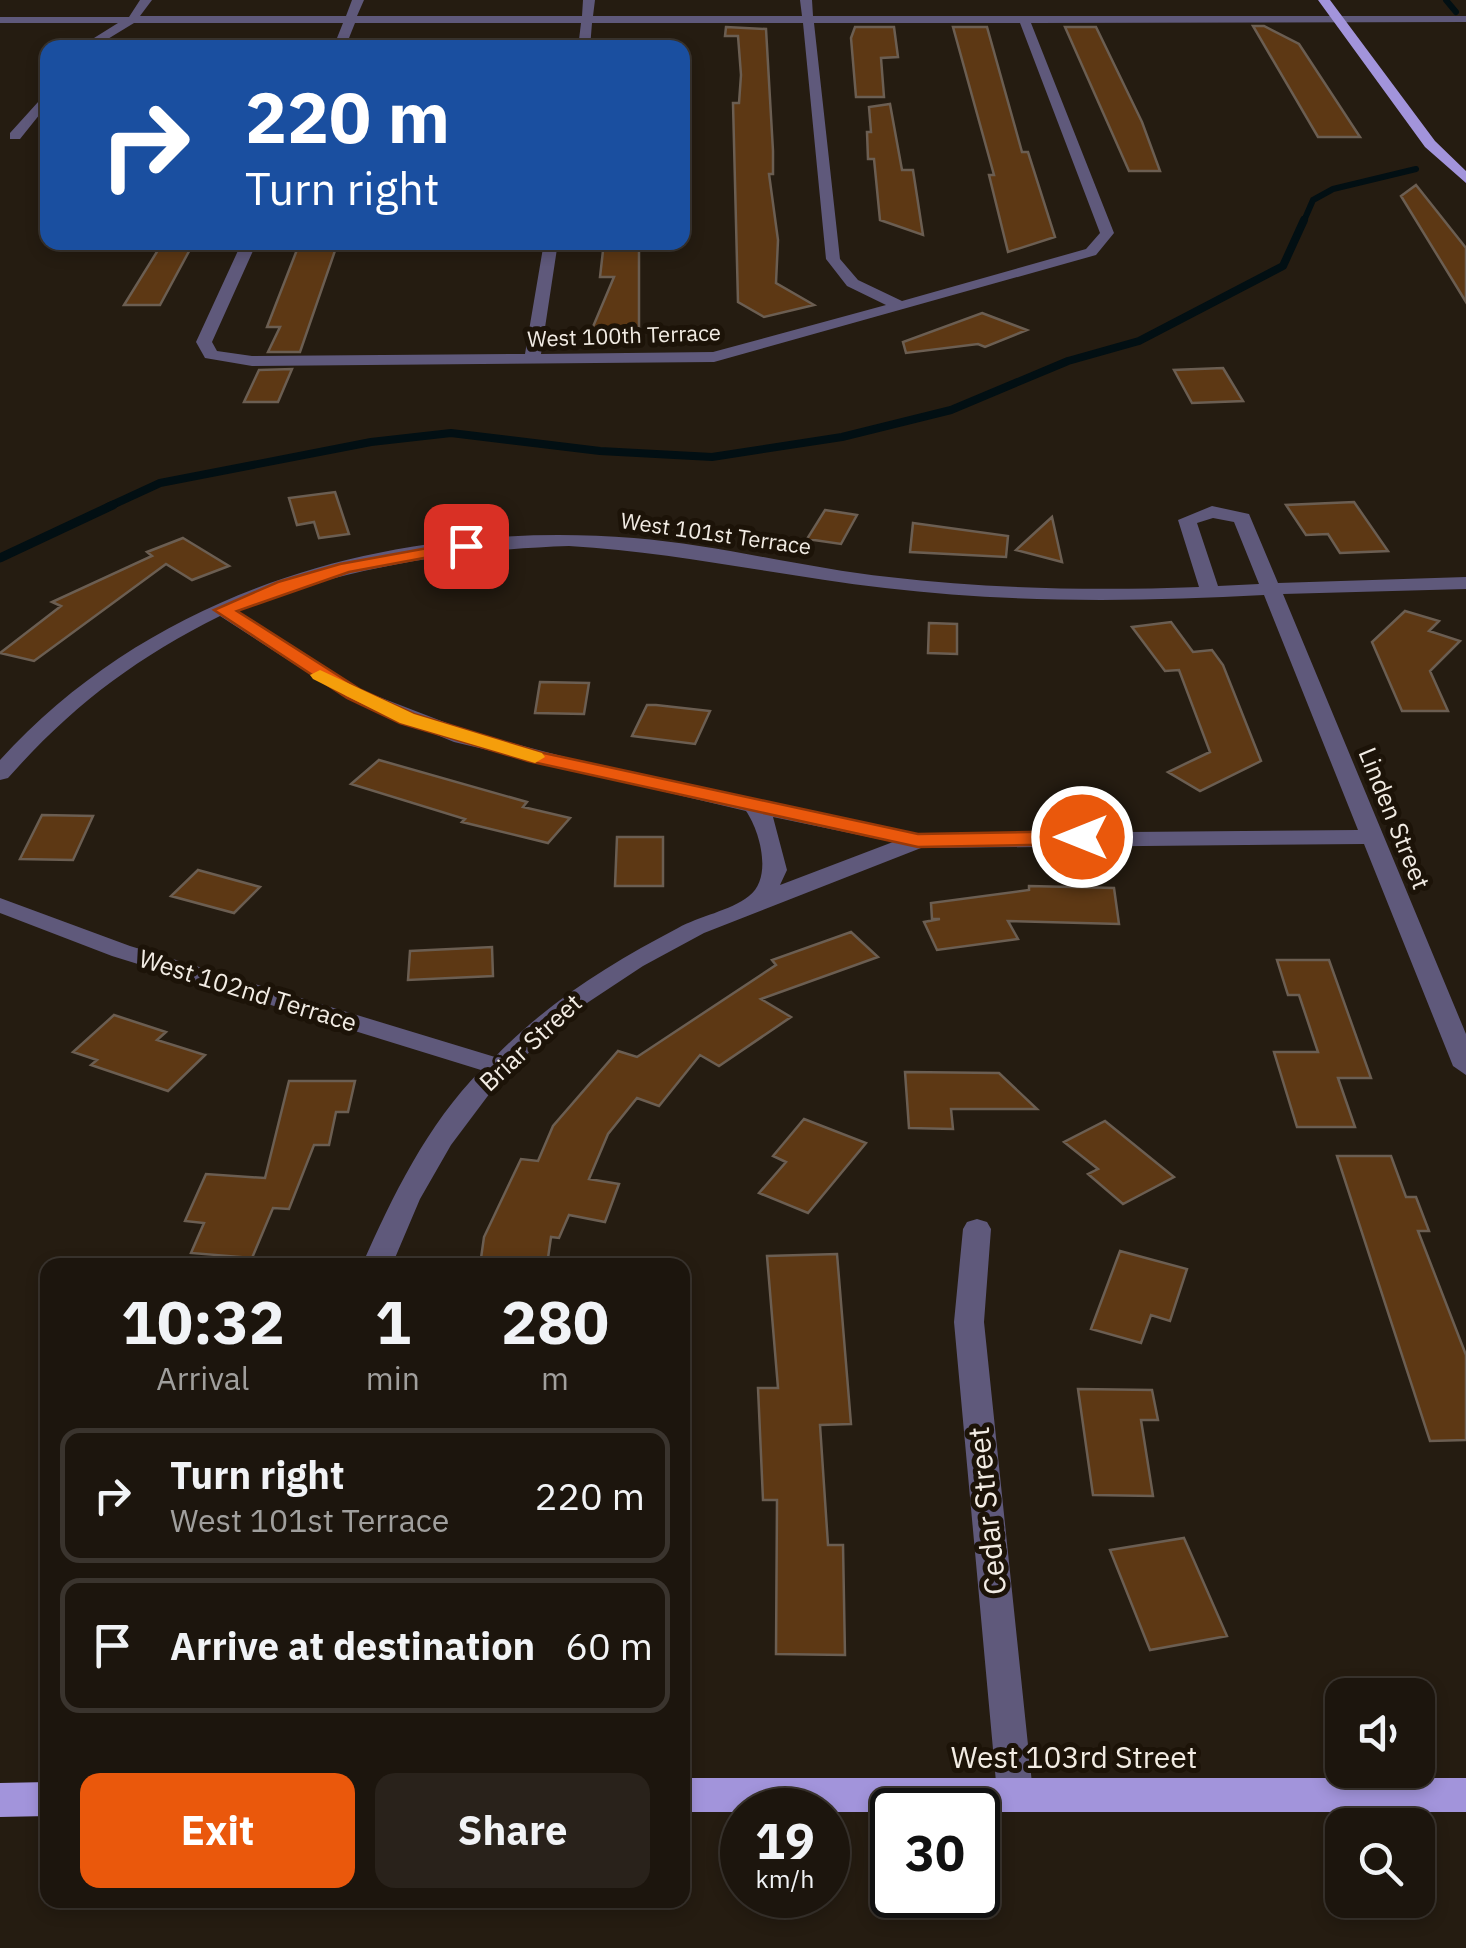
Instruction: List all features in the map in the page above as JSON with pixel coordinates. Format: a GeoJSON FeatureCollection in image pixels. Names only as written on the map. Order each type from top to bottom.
{"type":"FeatureCollection","features":[{"type":"Feature","properties":{"kind":"main road"},"geometry":{"type":"LineString","coordinates":[[1324,0],[1430,144],[1466,179]]}},
{"type":"Feature","properties":{"kind":"main road","name":"West 103rd Street"},"geometry":{"type":"LineString","coordinates":[[690,1795],[1466,1795]]}},
{"type":"Feature","properties":{"kind":"main road"},"geometry":{"type":"LineString","coordinates":[[0,1800],[40,1799]]}},
{"type":"Feature","properties":{"kind":"street"},"geometry":{"type":"LineString","coordinates":[[98,40],[132,20],[146,0]]}},
{"type":"Feature","properties":{"kind":"street"},"geometry":{"type":"LineString","coordinates":[[343,40],[358,0]]}},
{"type":"Feature","properties":{"kind":"street"},"geometry":{"type":"LineString","coordinates":[[585,40],[589,0]]}},
{"type":"Feature","properties":{"kind":"street"},"geometry":{"type":"LineString","coordinates":[[806,0],[833,259],[838,272],[848,280],[903,308]]}},
{"type":"Feature","properties":{"kind":"street"},"geometry":{"type":"LineString","coordinates":[[0,20],[1466,18]]}},
{"type":"Feature","properties":{"kind":"street","name":"West 100th Terrace"},"geometry":{"type":"LineString","coordinates":[[246,250],[204,342],[211,355],[252,360],[714,358],[1085,254],[1103,242],[1106,233],[1024,19]]}},
{"type":"Feature","properties":{"kind":"street"},"geometry":{"type":"LineString","coordinates":[[15,136],[40,105]]}},
{"type":"Feature","properties":{"kind":"street"},"geometry":{"type":"LineString","coordinates":[[532,360],[551,250]]}},
{"type":"Feature","properties":{"kind":"street"},"geometry":{"type":"LineString","coordinates":[[1210,592],[1187,520],[1212,512],[1242,518],[1274,590]]}},
{"type":"Feature","properties":{"kind":"street","name":"West 101st Terrace"},"geometry":{"type":"LineString","coordinates":[[0,773],[54,714],[150,645],[284,586],[398,556],[524,541],[636,544],[833,576],[998,592],[1091,596],[1466,582]]}},
{"type":"Feature","properties":{"kind":"street","name":"Linden Street"},"geometry":{"type":"LineString","coordinates":[[1274,590],[1466,1066]]}},
{"type":"Feature","properties":{"kind":"street"},"geometry":{"type":"LineString","coordinates":[[223,610],[317,674],[407,718],[535,757],[918,840],[1373,837]]}},
{"type":"Feature","properties":{"kind":"street"},"geometry":{"type":"LineString","coordinates":[[753,806],[764,822],[775,870],[761,900]]}},
{"type":"Feature","properties":{"kind":"street","name":"Briar Street"},"geometry":{"type":"LineString","coordinates":[[379,1258],[398,1208],[465,1104],[549,1019],[596,982],[650,949],[761,900],[918,840]]}},
{"type":"Feature","properties":{"kind":"street","name":"West 102nd Terrace"},"geometry":{"type":"LineString","coordinates":[[0,905],[120,950],[499,1067]]}},
{"type":"Feature","properties":{"kind":"street","name":"Cedar Street"},"geometry":{"type":"LineString","coordinates":[[977,1229],[969,1322],[971,1356],[1015,1793]]}},
{"type":"Feature","properties":{"kind":"building"},"geometry":{"type":"Polygon","coordinates":[[[1253,26],[1264,26],[1299,44],[1360,137],[1318,137],[1253,26]]]}},
{"type":"Feature","properties":{"kind":"building"},"geometry":{"type":"Polygon","coordinates":[[[726,27],[766,29],[773,151],[773,174],[769,174],[778,240],[776,283],[814,305],[764,317],[738,302],[733,103],[739,103],[741,75],[738,36],[725,36],[726,27]]]}},
{"type":"Feature","properties":{"kind":"building"},"geometry":{"type":"Polygon","coordinates":[[[855,27],[894,27],[898,57],[881,58],[884,97],[856,97],[851,38],[855,27]]]}},
{"type":"Feature","properties":{"kind":"building"},"geometry":{"type":"Polygon","coordinates":[[[953,27],[987,27],[1022,152],[1028,152],[1055,237],[1008,252],[989,175],[994,175],[953,27]]]}},
{"type":"Feature","properties":{"kind":"building"},"geometry":{"type":"Polygon","coordinates":[[[1065,27],[1096,27],[1142,122],[1160,171],[1129,171],[1065,27]]]}},
{"type":"Feature","properties":{"kind":"building"},"geometry":{"type":"Polygon","coordinates":[[[890,104],[902,170],[913,170],[923,235],[880,220],[874,159],[868,159],[869,107],[890,104]]]}},
{"type":"Feature","properties":{"kind":"building"},"geometry":{"type":"Polygon","coordinates":[[[1416,185],[1466,248],[1466,302],[1401,196],[1416,185]]]}},
{"type":"Feature","properties":{"kind":"building"},"geometry":{"type":"Polygon","coordinates":[[[158,250],[190,250],[160,305],[124,305],[158,250]]]}},
{"type":"Feature","properties":{"kind":"building"},"geometry":{"type":"Polygon","coordinates":[[[297,250],[335,250],[300,352],[268,352],[280,327],[267,327],[297,250]]]}},
{"type":"Feature","properties":{"kind":"building"},"geometry":{"type":"Polygon","coordinates":[[[603,250],[639,250],[639,331],[592,329],[614,277],[600,277],[603,250]]]}},
{"type":"Feature","properties":{"kind":"building"},"geometry":{"type":"Polygon","coordinates":[[[982,313],[1027,330],[985,347],[978,344],[906,353],[903,342],[982,313]]]}},
{"type":"Feature","properties":{"kind":"building"},"geometry":{"type":"Polygon","coordinates":[[[1223,368],[1243,401],[1192,403],[1174,370],[1223,368]]]}},
{"type":"Feature","properties":{"kind":"building"},"geometry":{"type":"Polygon","coordinates":[[[292,369],[278,402],[244,402],[259,370],[292,369]]]}},
{"type":"Feature","properties":{"kind":"building"},"geometry":{"type":"Polygon","coordinates":[[[335,492],[349,534],[319,538],[314,522],[297,525],[289,498],[335,492]]]}},
{"type":"Feature","properties":{"kind":"building"},"geometry":{"type":"Polygon","coordinates":[[[1354,502],[1388,551],[1340,553],[1328,534],[1306,535],[1286,505],[1354,502]]]}},
{"type":"Feature","properties":{"kind":"building"},"geometry":{"type":"Polygon","coordinates":[[[825,510],[857,515],[841,544],[807,539],[825,510]]]}},
{"type":"Feature","properties":{"kind":"building"},"geometry":{"type":"Polygon","coordinates":[[[1052,517],[1062,562],[1016,550],[1052,517]]]}},
{"type":"Feature","properties":{"kind":"building"},"geometry":{"type":"Polygon","coordinates":[[[913,523],[1008,536],[1006,557],[910,552],[913,523]]]}},
{"type":"Feature","properties":{"kind":"building"},"geometry":{"type":"Polygon","coordinates":[[[183,538],[229,566],[192,580],[166,564],[34,661],[0,653],[61,606],[52,602],[152,556],[147,552],[183,538]]]}},
{"type":"Feature","properties":{"kind":"building"},"geometry":{"type":"Polygon","coordinates":[[[1405,611],[1439,621],[1429,631],[1460,641],[1430,671],[1448,711],[1402,711],[1372,642],[1405,611]]]}},
{"type":"Feature","properties":{"kind":"building"},"geometry":{"type":"Polygon","coordinates":[[[1171,622],[1193,652],[1212,650],[1223,665],[1261,761],[1200,791],[1168,772],[1210,752],[1179,670],[1165,671],[1132,627],[1171,622]]]}},
{"type":"Feature","properties":{"kind":"building"},"geometry":{"type":"Polygon","coordinates":[[[929,623],[957,624],[957,654],[928,653],[929,623]]]}},
{"type":"Feature","properties":{"kind":"building"},"geometry":{"type":"Polygon","coordinates":[[[540,682],[589,683],[584,714],[535,713],[540,682]]]}},
{"type":"Feature","properties":{"kind":"building"},"geometry":{"type":"Polygon","coordinates":[[[647,705],[710,711],[695,744],[632,736],[647,705]]]}},
{"type":"Feature","properties":{"kind":"building"},"geometry":{"type":"Polygon","coordinates":[[[379,760],[527,802],[523,807],[570,818],[548,843],[462,822],[465,819],[351,784],[379,760]]]}},
{"type":"Feature","properties":{"kind":"building"},"geometry":{"type":"Polygon","coordinates":[[[42,815],[93,816],[73,860],[20,859],[42,815]]]}},
{"type":"Feature","properties":{"kind":"building"},"geometry":{"type":"Polygon","coordinates":[[[617,837],[663,837],[663,886],[615,886],[617,837]]]}},
{"type":"Feature","properties":{"kind":"building"},"geometry":{"type":"Polygon","coordinates":[[[198,870],[260,887],[234,913],[171,896],[198,870]]]}},
{"type":"Feature","properties":{"kind":"building"},"geometry":{"type":"Polygon","coordinates":[[[1029,886],[1114,888],[1119,924],[1008,921],[1018,939],[937,950],[924,922],[940,919],[932,919],[931,903],[1029,890],[1029,886]]]}},
{"type":"Feature","properties":{"kind":"building"},"geometry":{"type":"Polygon","coordinates":[[[851,932],[878,957],[761,999],[791,1017],[719,1066],[700,1055],[659,1106],[637,1098],[608,1134],[589,1179],[619,1184],[605,1222],[569,1215],[559,1238],[551,1237],[548,1258],[481,1258],[484,1237],[521,1159],[538,1161],[553,1126],[618,1051],[637,1057],[776,965],[772,960],[851,932]]]}},
{"type":"Feature","properties":{"kind":"building"},"geometry":{"type":"Polygon","coordinates":[[[492,947],[493,976],[408,980],[410,951],[492,947]]]}},
{"type":"Feature","properties":{"kind":"building"},"geometry":{"type":"Polygon","coordinates":[[[1277,960],[1329,960],[1371,1078],[1338,1078],[1355,1127],[1297,1127],[1274,1052],[1318,1052],[1299,995],[1288,995],[1277,960]]]}},
{"type":"Feature","properties":{"kind":"building"},"geometry":{"type":"Polygon","coordinates":[[[114,1015],[166,1032],[157,1040],[205,1055],[168,1091],[91,1065],[97,1060],[73,1052],[114,1015]]]}},
{"type":"Feature","properties":{"kind":"building"},"geometry":{"type":"Polygon","coordinates":[[[905,1072],[999,1073],[1037,1109],[951,1109],[953,1129],[909,1128],[905,1072]]]}},
{"type":"Feature","properties":{"kind":"building"},"geometry":{"type":"Polygon","coordinates":[[[289,1081],[355,1081],[348,1112],[336,1112],[329,1145],[314,1145],[289,1209],[273,1208],[252,1258],[191,1253],[204,1223],[185,1221],[206,1174],[265,1178],[289,1081]]]}},
{"type":"Feature","properties":{"kind":"building"},"geometry":{"type":"Polygon","coordinates":[[[804,1119],[866,1143],[808,1213],[759,1193],[786,1162],[773,1156],[804,1119]]]}},
{"type":"Feature","properties":{"kind":"building"},"geometry":{"type":"Polygon","coordinates":[[[1105,1121],[1174,1177],[1123,1204],[1088,1174],[1098,1169],[1064,1142],[1105,1121]]]}},
{"type":"Feature","properties":{"kind":"building"},"geometry":{"type":"Polygon","coordinates":[[[1337,1156],[1391,1156],[1406,1197],[1416,1197],[1429,1231],[1418,1231],[1466,1355],[1466,1440],[1430,1441],[1337,1156]]]}},
{"type":"Feature","properties":{"kind":"building"},"geometry":{"type":"Polygon","coordinates":[[[1120,1251],[1187,1269],[1170,1321],[1151,1315],[1141,1343],[1091,1329],[1120,1251]]]}},
{"type":"Feature","properties":{"kind":"building"},"geometry":{"type":"Polygon","coordinates":[[[837,1254],[851,1424],[820,1425],[828,1545],[843,1545],[845,1655],[776,1654],[777,1500],[763,1500],[758,1388],[778,1388],[767,1256],[837,1254]]]}},
{"type":"Feature","properties":{"kind":"building"},"geometry":{"type":"Polygon","coordinates":[[[1078,1389],[1152,1390],[1158,1420],[1141,1420],[1153,1496],[1093,1495],[1078,1389]]]}},
{"type":"Feature","properties":{"kind":"building"},"geometry":{"type":"Polygon","coordinates":[[[1184,1538],[1227,1636],[1150,1650],[1110,1550],[1184,1538]]]}},
{"type":"Feature","properties":{"kind":"waterway"},"geometry":{"type":"LineString","coordinates":[[1446,0],[1456,12]]}},
{"type":"Feature","properties":{"kind":"waterway"},"geometry":{"type":"LineString","coordinates":[[1303,223],[1313,200],[1333,189],[1416,169]]}},
{"type":"Feature","properties":{"kind":"waterway"},"geometry":{"type":"LineString","coordinates":[[108,507],[160,483],[371,442],[451,433],[600,451],[712,457],[842,437],[951,410],[1068,361],[1139,341],[1283,266],[1304,220]]}},
{"type":"Feature","properties":{"kind":"waterway"},"geometry":{"type":"LineString","coordinates":[[0,558],[113,505]]}},
{"type":"Feature","properties":{"kind":"slow traffic"},"geometry":{"type":"LineString","coordinates":[[320,675],[407,718],[535,757]]}},
{"type":"Feature","properties":{"kind":"route"},"geometry":{"type":"LineString","coordinates":[[466,546],[346,568],[284,586],[223,610],[317,674],[354,694],[407,718],[535,757],[918,840],[1082,837]]}}]}
